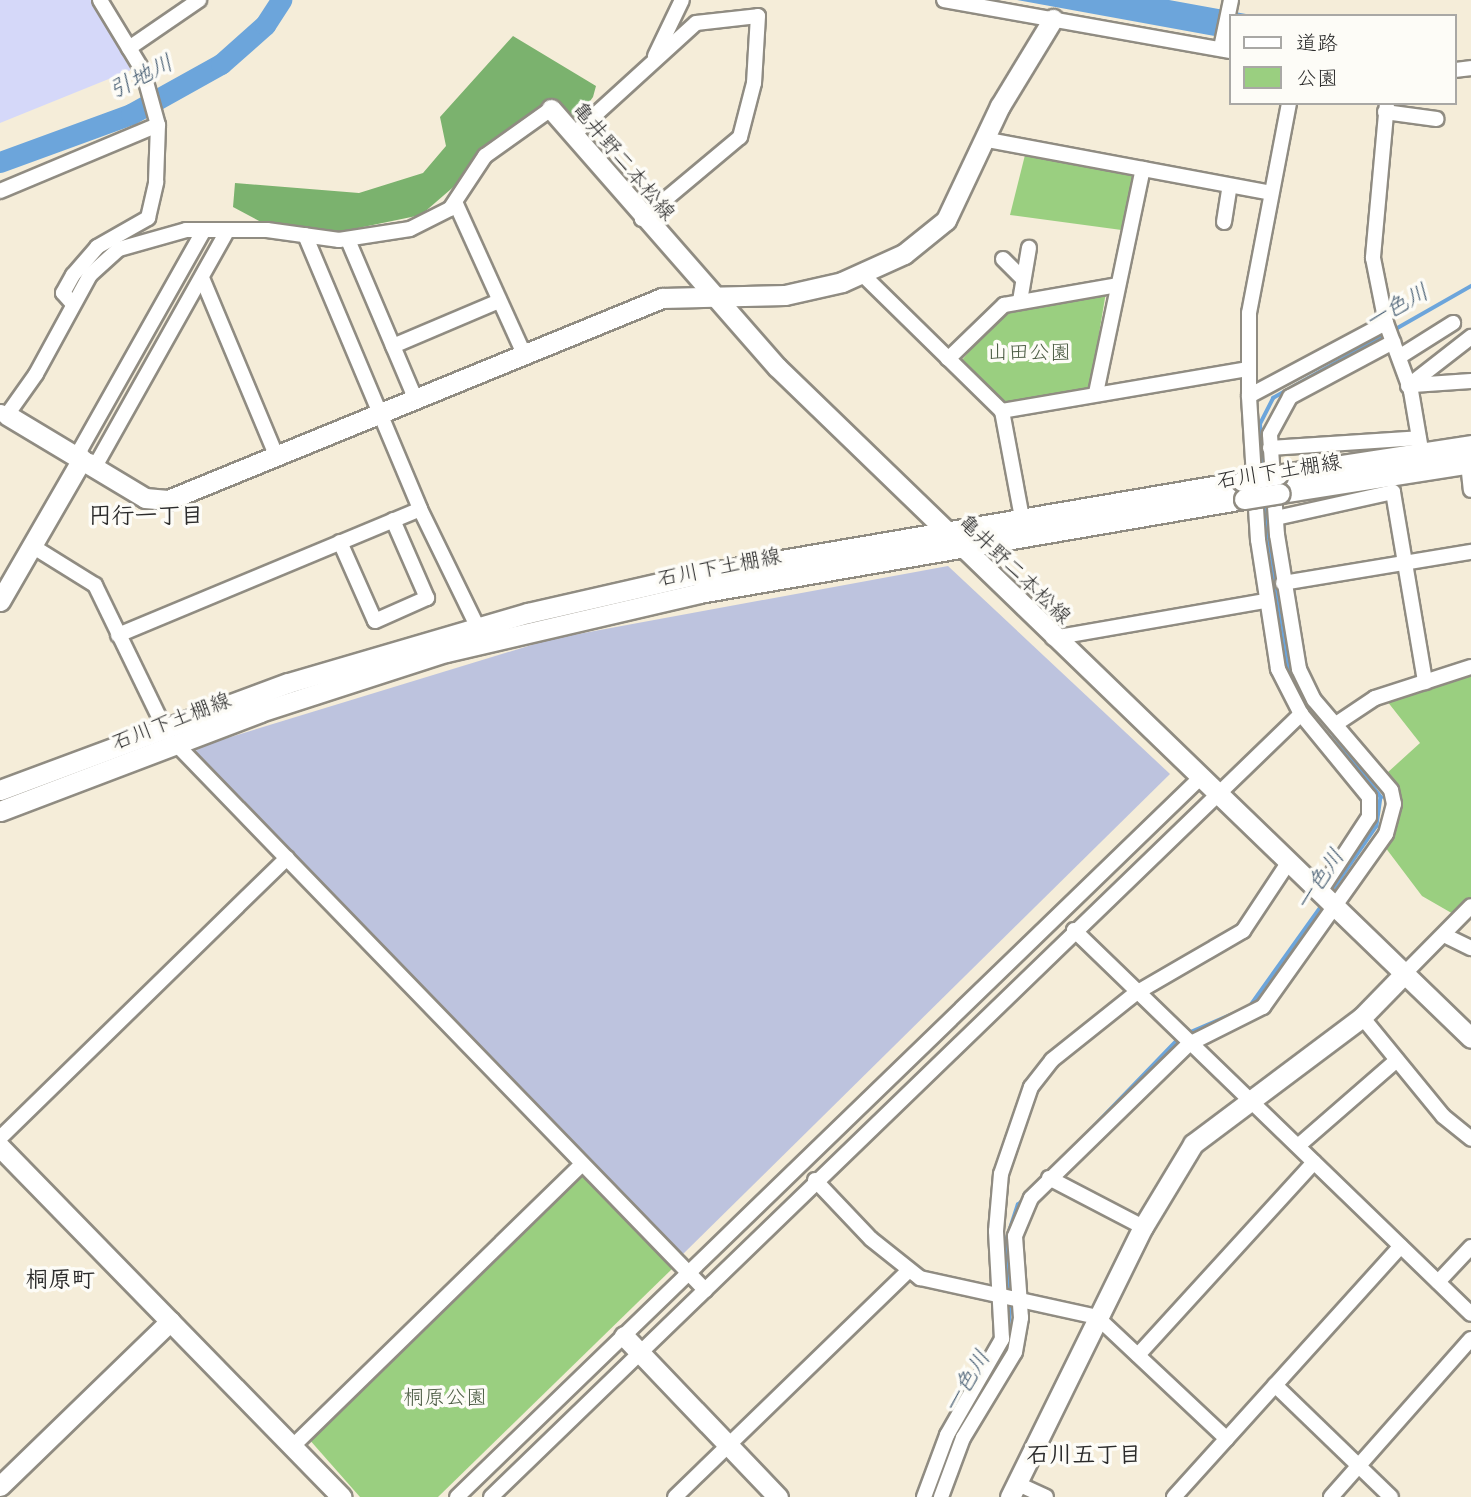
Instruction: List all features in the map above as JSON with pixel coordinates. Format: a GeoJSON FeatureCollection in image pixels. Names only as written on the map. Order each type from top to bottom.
{"type":"FeatureCollection","features":[{"type":"Feature","properties":{"kind":"street"},"geometry":{"type":"LineString","coordinates":[[74,304],[64,287],[87,257],[148,218],[157,123],[144,76],[100,0]]}},
{"type":"Feature","properties":{"kind":"street"},"geometry":{"type":"LineString","coordinates":[[129,48],[199,0]]}},
{"type":"Feature","properties":{"kind":"street"},"geometry":{"type":"LineString","coordinates":[[651,64],[682,0]]}},
{"type":"Feature","properties":{"kind":"street"},"geometry":{"type":"LineString","coordinates":[[944,0],[1225,46],[1229,5]]}},
{"type":"Feature","properties":{"kind":"street"},"geometry":{"type":"LineString","coordinates":[[573,135],[651,64],[706,19],[758,16],[754,83],[740,137],[642,219]]}},
{"type":"Feature","properties":{"kind":"street"},"geometry":{"type":"LineString","coordinates":[[551,109],[485,156],[456,204],[410,229],[348,240],[204,230],[159,234],[119,248],[90,275],[4,414],[155,501],[276,455],[654,301],[707,292],[785,295],[862,274],[904,254],[946,220],[988,140],[1030,50],[1053,19]]}},
{"type":"Feature","properties":{"kind":"street"},"geometry":{"type":"LineString","coordinates":[[942,1493],[963,1438],[1016,1352],[1019,1300],[1015,1236],[1031,1198],[1185,1040],[1263,1007],[1326,900],[1361,832],[1370,805],[1364,786],[1301,714],[1278,669],[1266,601],[1247,369],[1249,313],[1289,105]]}},
{"type":"Feature","properties":{"kind":"street"},"geometry":{"type":"LineString","coordinates":[[1270,448],[1422,454],[1408,386],[1390,333],[1373,257],[1386,108],[1437,119]]}},
{"type":"Feature","properties":{"kind":"street","name":"亀井野二本松線"},"geometry":{"type":"LineString","coordinates":[[551,109],[642,219],[707,292],[946,533],[1471,1038]]}},
{"type":"Feature","properties":{"kind":"street"},"geometry":{"type":"LineString","coordinates":[[0,191],[157,123]]}},
{"type":"Feature","properties":{"kind":"street"},"geometry":{"type":"LineString","coordinates":[[988,140],[1270,193]]}},
{"type":"Feature","properties":{"kind":"street"},"geometry":{"type":"LineString","coordinates":[[1096,393],[1143,169]]}},
{"type":"Feature","properties":{"kind":"street"},"geometry":{"type":"LineString","coordinates":[[1224,222],[1230,186]]}},
{"type":"Feature","properties":{"kind":"street"},"geometry":{"type":"LineString","coordinates":[[456,204],[524,354]]}},
{"type":"Feature","properties":{"kind":"street"},"geometry":{"type":"LineString","coordinates":[[0,601],[82,460],[80,450],[204,230]]}},
{"type":"Feature","properties":{"kind":"street"},"geometry":{"type":"LineString","coordinates":[[82,460],[97,463],[228,230]]}},
{"type":"Feature","properties":{"kind":"street"},"geometry":{"type":"LineString","coordinates":[[305,235],[420,509],[477,626]]}},
{"type":"Feature","properties":{"kind":"street"},"geometry":{"type":"LineString","coordinates":[[348,240],[415,398]]}},
{"type":"Feature","properties":{"kind":"street"},"geometry":{"type":"LineString","coordinates":[[1020,301],[1029,248]]}},
{"type":"Feature","properties":{"kind":"street"},"geometry":{"type":"LineString","coordinates":[[1003,260],[1024,279]]}},
{"type":"Feature","properties":{"kind":"street"},"geometry":{"type":"LineString","coordinates":[[862,274],[1002,411],[1022,519]]}},
{"type":"Feature","properties":{"kind":"street"},"geometry":{"type":"LineString","coordinates":[[202,278],[276,455]]}},
{"type":"Feature","properties":{"kind":"street"},"geometry":{"type":"LineString","coordinates":[[948,359],[995,309],[1020,301],[1117,285]]}},
{"type":"Feature","properties":{"kind":"street"},"geometry":{"type":"LineString","coordinates":[[393,346],[499,301]]}},
{"type":"Feature","properties":{"kind":"street"},"geometry":{"type":"LineString","coordinates":[[1399,357],[1453,323]]}},
{"type":"Feature","properties":{"kind":"street"},"geometry":{"type":"LineString","coordinates":[[1249,396],[1390,333]]}},
{"type":"Feature","properties":{"kind":"street"},"geometry":{"type":"LineString","coordinates":[[1326,900],[1386,834],[1394,804],[1384,777],[1336,724],[1304,682],[1283,583],[1270,448],[1273,423],[1290,397],[1390,333]]}},
{"type":"Feature","properties":{"kind":"street"},"geometry":{"type":"LineString","coordinates":[[1408,386],[1471,337]]}},
{"type":"Feature","properties":{"kind":"street"},"geometry":{"type":"LineString","coordinates":[[1002,411],[1247,369]]}},
{"type":"Feature","properties":{"kind":"street"},"geometry":{"type":"LineString","coordinates":[[1408,386],[1471,381]]}},
{"type":"Feature","properties":{"kind":"street","name":"石川下土棚線"},"geometry":{"type":"LineString","coordinates":[[0,790],[446,652],[699,593],[962,548],[1422,454],[1470,457]]}},
{"type":"Feature","properties":{"kind":"street"},"geometry":{"type":"LineString","coordinates":[[1470,457],[1471,490]]}},
{"type":"Feature","properties":{"kind":"street","name":"石川下土棚線"},"geometry":{"type":"LineString","coordinates":[[0,811],[170,736],[477,626],[694,575],[1022,519],[1243,490]]}},
{"type":"Feature","properties":{"kind":"street"},"geometry":{"type":"LineString","coordinates":[[1276,518],[1393,492],[1425,682]]}},
{"type":"Feature","properties":{"kind":"street"},"geometry":{"type":"LineString","coordinates":[[118,635],[420,509]]}},
{"type":"Feature","properties":{"kind":"street"},"geometry":{"type":"LineString","coordinates":[[340,542],[375,621],[427,598],[393,520]]}},
{"type":"Feature","properties":{"kind":"street"},"geometry":{"type":"LineString","coordinates":[[32,546],[95,584],[170,736],[705,1290]]}},
{"type":"Feature","properties":{"kind":"street"},"geometry":{"type":"LineString","coordinates":[[1283,583],[1471,552]]}},
{"type":"Feature","properties":{"kind":"street"},"geometry":{"type":"LineString","coordinates":[[1054,638],[1266,601]]}},
{"type":"Feature","properties":{"kind":"street"},"geometry":{"type":"LineString","coordinates":[[1336,724],[1375,698],[1471,667]]}},
{"type":"Feature","properties":{"kind":"street"},"geometry":{"type":"LineString","coordinates":[[491,1497],[1074,930],[1301,714]]}},
{"type":"Feature","properties":{"kind":"street"},"geometry":{"type":"LineString","coordinates":[[457,1497],[1200,778]]}},
{"type":"Feature","properties":{"kind":"street"},"geometry":{"type":"LineString","coordinates":[[0,1138],[287,858]]}},
{"type":"Feature","properties":{"kind":"street"},"geometry":{"type":"LineString","coordinates":[[924,1497],[947,1435],[999,1350],[1003,1297],[998,1203],[1023,1104],[1052,1060],[1136,993],[1243,931],[1288,863]]}},
{"type":"Feature","properties":{"kind":"street"},"geometry":{"type":"LineString","coordinates":[[1046,1497],[1013,1490],[1143,1227],[1193,1144],[1254,1103],[1362,1017],[1471,906]]}},
{"type":"Feature","properties":{"kind":"street"},"geometry":{"type":"LineString","coordinates":[[1074,930],[1136,993],[1254,1103],[1471,1314]]}},
{"type":"Feature","properties":{"kind":"street"},"geometry":{"type":"LineString","coordinates":[[1444,934],[1471,948]]}},
{"type":"Feature","properties":{"kind":"street"},"geometry":{"type":"LineString","coordinates":[[1362,1017],[1397,1060],[1471,1139]]}},
{"type":"Feature","properties":{"kind":"street"},"geometry":{"type":"LineString","coordinates":[[1298,1146],[1397,1060]]}},
{"type":"Feature","properties":{"kind":"street"},"geometry":{"type":"LineString","coordinates":[[0,1147],[341,1497]]}},
{"type":"Feature","properties":{"kind":"street"},"geometry":{"type":"LineString","coordinates":[[1138,1354],[1314,1162]]}},
{"type":"Feature","properties":{"kind":"street"},"geometry":{"type":"LineString","coordinates":[[292,1447],[582,1164]]}},
{"type":"Feature","properties":{"kind":"street"},"geometry":{"type":"LineString","coordinates":[[1049,1178],[1143,1227]]}},
{"type":"Feature","properties":{"kind":"street"},"geometry":{"type":"LineString","coordinates":[[816,1180],[908,1271],[932,1284],[1097,1317],[1227,1439]]}},
{"type":"Feature","properties":{"kind":"street"},"geometry":{"type":"LineString","coordinates":[[1174,1497],[1401,1246]]}},
{"type":"Feature","properties":{"kind":"street"},"geometry":{"type":"LineString","coordinates":[[1438,1282],[1471,1247]]}},
{"type":"Feature","properties":{"kind":"street"},"geometry":{"type":"LineString","coordinates":[[675,1497],[908,1271]]}},
{"type":"Feature","properties":{"kind":"street"},"geometry":{"type":"LineString","coordinates":[[0,1486],[170,1321]]}},
{"type":"Feature","properties":{"kind":"street"},"geometry":{"type":"LineString","coordinates":[[624,1336],[778,1497]]}},
{"type":"Feature","properties":{"kind":"street"},"geometry":{"type":"LineString","coordinates":[[1331,1497],[1471,1339]]}},
{"type":"Feature","properties":{"kind":"street"},"geometry":{"type":"LineString","coordinates":[[1275,1385],[1391,1497]]}},
{"type":"Feature","properties":{"kind":"street"},"geometry":{"type":"LineString","coordinates":[[929,1481],[942,1493],[958,1497]]}},
{"type":"Feature","properties":{"kind":"shaded area"},"geometry":{"type":"Polygon","coordinates":[[[0,0],[91,0],[131,70],[0,123],[0,0]]]}},
{"type":"Feature","properties":{"kind":"shaded area"},"geometry":{"type":"Polygon","coordinates":[[[948,566],[1170,774],[682,1255],[195,753],[198,747],[551,639],[948,566]]]}},
{"type":"Feature","properties":{"kind":"green space"},"geometry":{"type":"Polygon","coordinates":[[[513,36],[596,86],[593,97],[577,119],[543,106],[478,152],[458,183],[421,215],[339,232],[261,222],[233,207],[235,183],[359,193],[423,173],[446,146],[440,117],[513,36]]]}},
{"type":"Feature","properties":{"kind":"green space"},"geometry":{"type":"Polygon","coordinates":[[[1027,147],[1143,169],[1129,231],[1010,215],[1027,147]]]}},
{"type":"Feature","properties":{"kind":"green space","name":"山田公園"},"geometry":{"type":"Polygon","coordinates":[[[1106,292],[1090,388],[1008,405],[961,361],[1007,308],[1106,292]]]}},
{"type":"Feature","properties":{"kind":"green space"},"geometry":{"type":"Polygon","coordinates":[[[1471,675],[1471,899],[1455,915],[1422,896],[1385,847],[1399,812],[1387,773],[1420,743],[1387,701],[1471,675]]]}},
{"type":"Feature","properties":{"kind":"green space","name":"桐原公園"},"geometry":{"type":"Polygon","coordinates":[[[581,1173],[673,1268],[438,1497],[360,1497],[308,1438],[581,1173]]]}},
{"type":"Feature","properties":{"kind":"water"},"geometry":{"type":"Polygon","coordinates":[[[1017,0],[1169,0],[1246,14],[1230,14],[1230,39],[1017,0]]]}},
{"type":"Feature","properties":{"kind":"waterway","name":"引地川"},"geometry":{"type":"LineString","coordinates":[[0,162],[131,114],[221,64],[265,25],[281,0]]}},
{"type":"Feature","properties":{"kind":"waterway","name":"一色川"},"geometry":{"type":"LineString","coordinates":[[1394,330],[1471,286]]}},
{"type":"Feature","properties":{"kind":"waterway","name":"一色川"},"geometry":{"type":"LineString","coordinates":[[1262,473],[1260,424],[1273,398],[1387,334]]}},
{"type":"Feature","properties":{"kind":"waterway","name":"一色川"},"geometry":{"type":"LineString","coordinates":[[1264,501],[1290,677],[1381,797],[1377,826],[1331,893]]}},
{"type":"Feature","properties":{"kind":"waterway","name":"一色川"},"geometry":{"type":"LineString","coordinates":[[1250,1006],[1322,905]]}},
{"type":"Feature","properties":{"kind":"waterway","name":"一色川"},"geometry":{"type":"LineString","coordinates":[[1186,1034],[1240,1011]]}},
{"type":"Feature","properties":{"kind":"waterway","name":"一色川"},"geometry":{"type":"LineString","coordinates":[[1010,1294],[1006,1241],[1018,1205],[1179,1038]]}},
{"type":"Feature","properties":{"kind":"waterway","name":"一色川"},"geometry":{"type":"LineString","coordinates":[[1005,1356],[1011,1302]]}},
{"type":"Feature","properties":{"kind":"waterway","name":"一色川"},"geometry":{"type":"LineString","coordinates":[[949,1449],[975,1405]]}},
{"type":"Feature","properties":{"kind":"waterway","name":"一色川"},"geometry":{"type":"LineString","coordinates":[[933,1497],[940,1473]]}},
{"type":"Feature","properties":{"kind":"district","name":"円行一丁目"},"geometry":{"type":"Point","coordinates":[146,516]}},
{"type":"Feature","properties":{"kind":"district","name":"桐原町"},"geometry":{"type":"Point","coordinates":[60,1280]}},
{"type":"Feature","properties":{"kind":"district","name":"石川五丁目"},"geometry":{"type":"Point","coordinates":[1084,1455]}}]}
